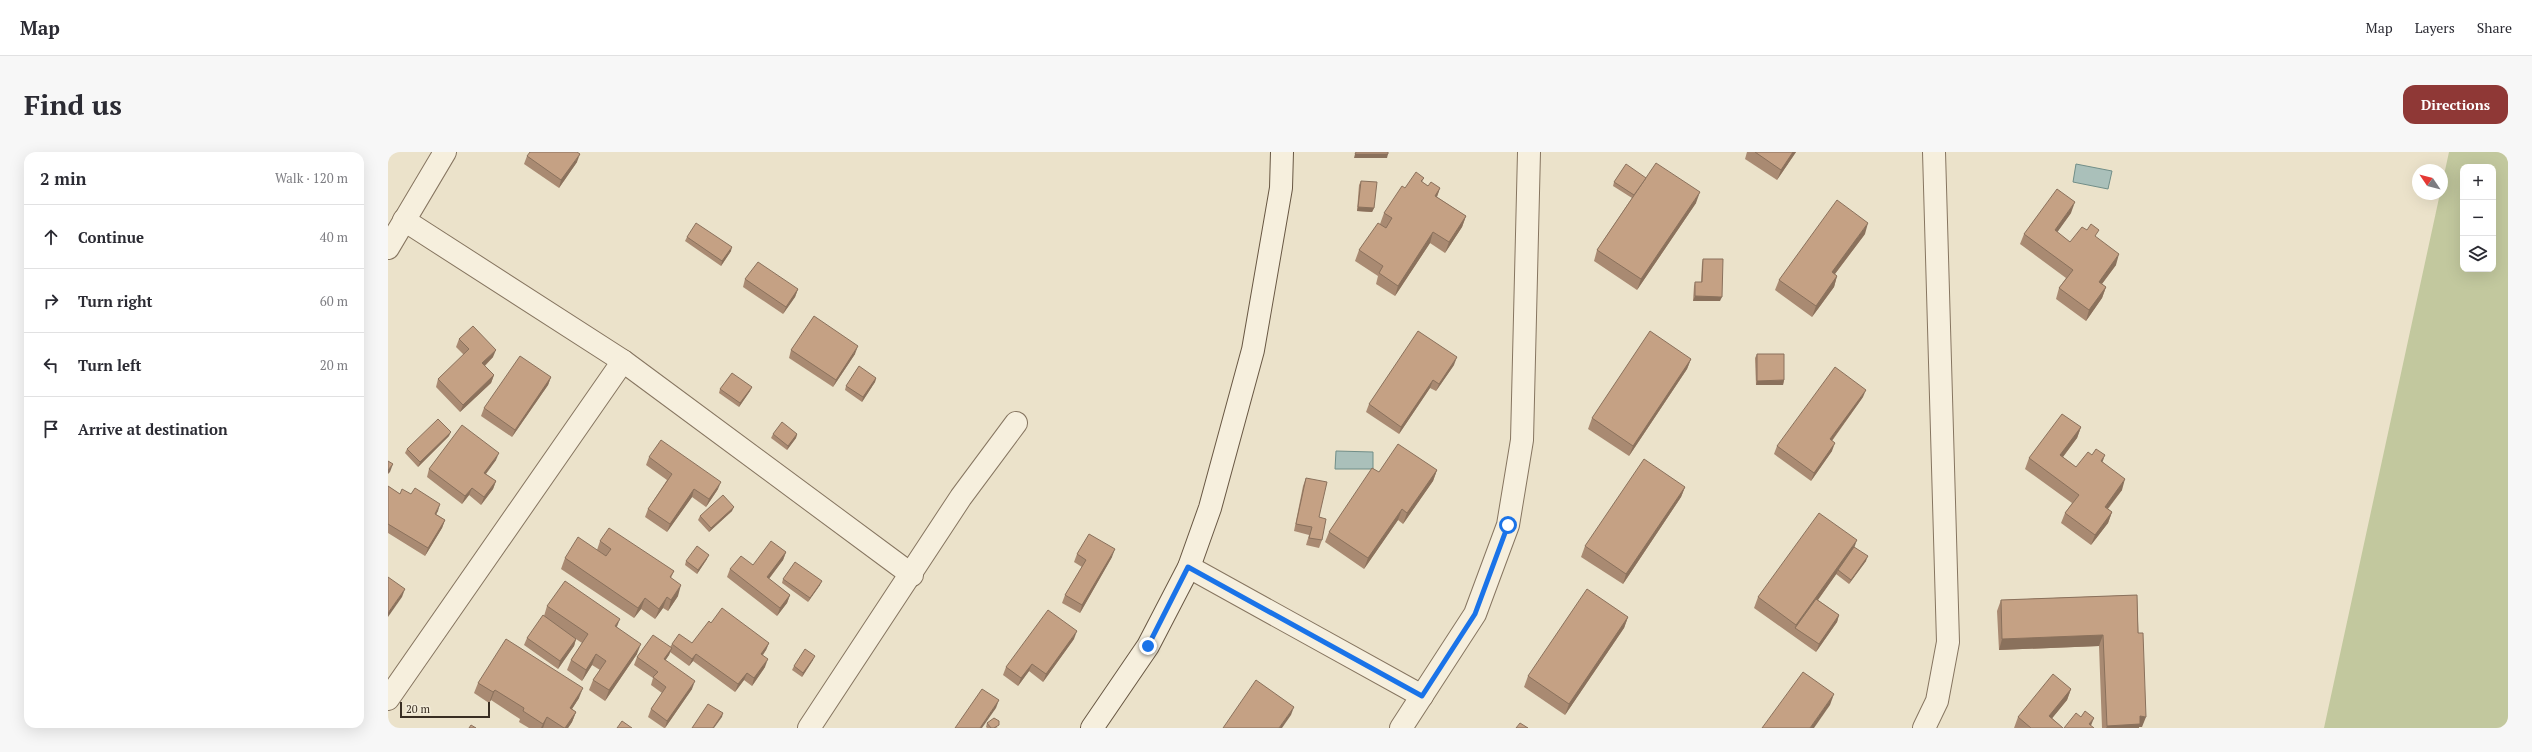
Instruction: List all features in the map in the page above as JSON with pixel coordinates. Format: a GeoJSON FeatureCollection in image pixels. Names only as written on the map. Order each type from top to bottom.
{"type":"FeatureCollection","features":[{"type":"Feature","properties":{"kind":"street"},"geometry":{"type":"LineString","coordinates":[[388,248],[445,152]]}},
{"type":"Feature","properties":{"kind":"street"},"geometry":{"type":"LineString","coordinates":[[1092,728],[1148,646],[1188,567],[1210,508],[1253,350],[1281,188],[1282,152]]}},
{"type":"Feature","properties":{"kind":"street"},"geometry":{"type":"LineString","coordinates":[[1401,728],[1475,614],[1508,525],[1522,440],[1529,152]]}},
{"type":"Feature","properties":{"kind":"street"},"geometry":{"type":"LineString","coordinates":[[1924,728],[1937,701],[1948,642],[1934,152]]}},
{"type":"Feature","properties":{"kind":"street"},"geometry":{"type":"LineString","coordinates":[[404,220],[623,361],[912,575]]}},
{"type":"Feature","properties":{"kind":"street"},"geometry":{"type":"LineString","coordinates":[[388,699],[623,361]]}},
{"type":"Feature","properties":{"kind":"street"},"geometry":{"type":"LineString","coordinates":[[809,728],[912,575],[961,497],[1016,423]]}},
{"type":"Feature","properties":{"kind":"street"},"geometry":{"type":"LineString","coordinates":[[1188,567],[1422,696]]}},
{"type":"Feature","properties":{"kind":"green space"},"geometry":{"type":"Polygon","coordinates":[[[2449,152],[2508,152],[2508,728],[2324,728],[2439,200],[2448,200],[2448,164],[2446,164],[2449,152]]]}},
{"type":"Feature","properties":{"kind":"water"},"geometry":{"type":"Polygon","coordinates":[[[2076,164],[2112,171],[2108,189],[2073,182],[2076,164]]]}},
{"type":"Feature","properties":{"kind":"water"},"geometry":{"type":"Polygon","coordinates":[[[1336,451],[1373,452],[1373,469],[1335,469],[1336,451]]]}},
{"type":"Feature","properties":{"kind":"building"},"geometry":{"type":"Polygon","coordinates":[[[530,152],[577,152],[580,154],[561,180],[527,156],[530,152]]]}},
{"type":"Feature","properties":{"kind":"building"},"geometry":{"type":"Polygon","coordinates":[[[1356,152],[1388,152],[1388,154],[1355,154],[1356,152]]]}},
{"type":"Feature","properties":{"kind":"building"},"geometry":{"type":"Polygon","coordinates":[[[1755,152],[1793,152],[1781,170],[1755,152]]]}},
{"type":"Feature","properties":{"kind":"building"},"geometry":{"type":"Polygon","coordinates":[[[1656,163],[1700,192],[1641,279],[1597,250],[1656,163]]]}},
{"type":"Feature","properties":{"kind":"building"},"geometry":{"type":"Polygon","coordinates":[[[1626,164],[1646,178],[1634,195],[1614,182],[1626,164]]]}},
{"type":"Feature","properties":{"kind":"building"},"geometry":{"type":"Polygon","coordinates":[[[1416,172],[1424,178],[1421,181],[1428,186],[1431,182],[1440,188],[1435,196],[1466,216],[1449,242],[1433,232],[1398,286],[1379,273],[1383,266],[1359,250],[1378,223],[1386,228],[1392,218],[1384,213],[1402,186],[1405,188],[1416,172]]]}},
{"type":"Feature","properties":{"kind":"building"},"geometry":{"type":"Polygon","coordinates":[[[1361,181],[1377,182],[1374,208],[1358,207],[1361,181]]]}},
{"type":"Feature","properties":{"kind":"building"},"geometry":{"type":"Polygon","coordinates":[[[2057,189],[2075,202],[2055,230],[2070,242],[2082,227],[2087,230],[2091,224],[2099,230],[2095,236],[2119,254],[2099,282],[2106,287],[2089,310],[2059,288],[2073,270],[2024,234],[2057,189]]]}},
{"type":"Feature","properties":{"kind":"building"},"geometry":{"type":"Polygon","coordinates":[[[1837,200],[1868,223],[1832,272],[1837,276],[1816,306],[1779,280],[1837,200]]]}},
{"type":"Feature","properties":{"kind":"building"},"geometry":{"type":"Polygon","coordinates":[[[696,223],[732,247],[722,261],[687,237],[696,223]]]}},
{"type":"Feature","properties":{"kind":"building"},"geometry":{"type":"Polygon","coordinates":[[[1703,259],[1723,259],[1722,297],[1695,296],[1695,282],[1702,282],[1703,259]]]}},
{"type":"Feature","properties":{"kind":"building"},"geometry":{"type":"Polygon","coordinates":[[[758,262],[798,289],[786,307],[745,279],[758,262]]]}},
{"type":"Feature","properties":{"kind":"building"},"geometry":{"type":"Polygon","coordinates":[[[814,316],[858,346],[836,380],[791,350],[814,316]]]}},
{"type":"Feature","properties":{"kind":"building"},"geometry":{"type":"Polygon","coordinates":[[[473,326],[496,350],[482,363],[494,375],[463,405],[438,379],[469,349],[459,339],[473,326]]]}},
{"type":"Feature","properties":{"kind":"building"},"geometry":{"type":"Polygon","coordinates":[[[1418,331],[1457,357],[1439,384],[1433,380],[1401,427],[1369,404],[1418,331]]]}},
{"type":"Feature","properties":{"kind":"building"},"geometry":{"type":"Polygon","coordinates":[[[1650,331],[1691,359],[1633,446],[1592,418],[1650,331]]]}},
{"type":"Feature","properties":{"kind":"building"},"geometry":{"type":"Polygon","coordinates":[[[1757,354],[1784,354],[1784,380],[1757,381],[1757,354]]]}},
{"type":"Feature","properties":{"kind":"building"},"geometry":{"type":"Polygon","coordinates":[[[520,356],[551,377],[515,430],[484,408],[520,356]]]}},
{"type":"Feature","properties":{"kind":"building"},"geometry":{"type":"Polygon","coordinates":[[[859,366],[876,378],[863,397],[846,386],[859,366]]]}},
{"type":"Feature","properties":{"kind":"building"},"geometry":{"type":"Polygon","coordinates":[[[1835,367],[1866,390],[1830,439],[1835,443],[1814,473],[1777,446],[1835,367]]]}},
{"type":"Feature","properties":{"kind":"building"},"geometry":{"type":"Polygon","coordinates":[[[732,373],[752,387],[740,403],[720,389],[732,373]]]}},
{"type":"Feature","properties":{"kind":"building"},"geometry":{"type":"Polygon","coordinates":[[[2062,414],[2081,427],[2060,455],[2076,467],[2088,452],[2092,455],[2096,449],[2105,455],[2101,461],[2125,479],[2105,507],[2112,512],[2095,535],[2065,513],[2079,495],[2029,458],[2062,414]]]}},
{"type":"Feature","properties":{"kind":"building"},"geometry":{"type":"Polygon","coordinates":[[[438,419],[451,432],[420,462],[407,449],[438,419]]]}},
{"type":"Feature","properties":{"kind":"building"},"geometry":{"type":"Polygon","coordinates":[[[782,422],[797,434],[788,446],[773,434],[782,422]]]}},
{"type":"Feature","properties":{"kind":"building"},"geometry":{"type":"Polygon","coordinates":[[[462,425],[499,453],[484,473],[496,481],[484,497],[472,488],[465,496],[429,469],[462,425]]]}},
{"type":"Feature","properties":{"kind":"building"},"geometry":{"type":"Polygon","coordinates":[[[661,440],[721,482],[709,499],[694,489],[670,524],[648,509],[672,474],[649,457],[661,440]]]}},
{"type":"Feature","properties":{"kind":"building"},"geometry":{"type":"Polygon","coordinates":[[[1398,444],[1437,470],[1407,513],[1402,509],[1368,558],[1329,532],[1372,468],[1379,472],[1398,444]]]}},
{"type":"Feature","properties":{"kind":"building"},"geometry":{"type":"Polygon","coordinates":[[[1644,459],[1685,487],[1626,574],[1585,546],[1644,459]]]}},
{"type":"Feature","properties":{"kind":"building"},"geometry":{"type":"Polygon","coordinates":[[[388,461],[393,464],[388,470],[388,461]]]}},
{"type":"Feature","properties":{"kind":"building"},"geometry":{"type":"Polygon","coordinates":[[[1306,478],[1327,482],[1319,517],[1326,519],[1322,540],[1309,538],[1312,527],[1296,524],[1306,478]]]}},
{"type":"Feature","properties":{"kind":"building"},"geometry":{"type":"Polygon","coordinates":[[[388,486],[400,494],[402,489],[411,494],[415,488],[440,504],[435,514],[445,520],[428,548],[388,524],[388,486]]]}},
{"type":"Feature","properties":{"kind":"building"},"geometry":{"type":"Polygon","coordinates":[[[723,495],[734,507],[711,528],[700,516],[723,495]]]}},
{"type":"Feature","properties":{"kind":"building"},"geometry":{"type":"Polygon","coordinates":[[[1819,513],[1857,540],[1796,625],[1758,597],[1819,513]]]}},
{"type":"Feature","properties":{"kind":"building"},"geometry":{"type":"Polygon","coordinates":[[[609,528],[674,571],[670,577],[681,585],[671,600],[667,597],[659,609],[645,598],[638,608],[565,558],[578,537],[606,556],[611,549],[600,541],[609,528]]]}},
{"type":"Feature","properties":{"kind":"building"},"geometry":{"type":"Polygon","coordinates":[[[1089,534],[1115,549],[1082,605],[1065,595],[1086,560],[1077,554],[1089,534]]]}},
{"type":"Feature","properties":{"kind":"building"},"geometry":{"type":"Polygon","coordinates":[[[771,541],[786,552],[767,577],[790,595],[780,608],[730,569],[741,556],[753,565],[771,541]]]}},
{"type":"Feature","properties":{"kind":"building"},"geometry":{"type":"Polygon","coordinates":[[[697,546],[709,555],[698,570],[686,561],[697,546]]]}},
{"type":"Feature","properties":{"kind":"building"},"geometry":{"type":"Polygon","coordinates":[[[1854,547],[1868,556],[1851,580],[1838,570],[1854,547]]]}},
{"type":"Feature","properties":{"kind":"building"},"geometry":{"type":"Polygon","coordinates":[[[795,562],[822,581],[810,598],[783,579],[795,562]]]}},
{"type":"Feature","properties":{"kind":"building"},"geometry":{"type":"Polygon","coordinates":[[[388,577],[405,589],[388,613],[388,577]]]}},
{"type":"Feature","properties":{"kind":"building"},"geometry":{"type":"Polygon","coordinates":[[[565,581],[620,619],[615,626],[641,644],[609,690],[593,680],[606,661],[596,654],[586,670],[571,660],[588,634],[547,606],[565,581]]]}},
{"type":"Feature","properties":{"kind":"building"},"geometry":{"type":"Polygon","coordinates":[[[1587,589],[1628,617],[1569,704],[1528,676],[1587,589]]]}},
{"type":"Feature","properties":{"kind":"building"},"geometry":{"type":"Polygon","coordinates":[[[2137,595],[2138,633],[2143,633],[2146,717],[2140,716],[2140,724],[2107,726],[2103,635],[2002,639],[2001,600],[2137,595]]]}},
{"type":"Feature","properties":{"kind":"building"},"geometry":{"type":"Polygon","coordinates":[[[1816,599],[1839,615],[1819,644],[1795,628],[1816,599]]]}},
{"type":"Feature","properties":{"kind":"building"},"geometry":{"type":"Polygon","coordinates":[[[722,608],[769,643],[761,654],[768,659],[754,678],[747,673],[738,684],[696,654],[692,659],[672,644],[679,634],[692,643],[709,621],[711,623],[722,608]]]}},
{"type":"Feature","properties":{"kind":"building"},"geometry":{"type":"Polygon","coordinates":[[[1048,610],[1077,631],[1046,674],[1032,664],[1021,678],[1006,667],[1048,610]]]}},
{"type":"Feature","properties":{"kind":"building"},"geometry":{"type":"Polygon","coordinates":[[[543,615],[576,639],[560,661],[527,638],[543,615]]]}},
{"type":"Feature","properties":{"kind":"building"},"geometry":{"type":"Polygon","coordinates":[[[653,635],[672,648],[664,659],[695,681],[667,721],[651,709],[666,687],[653,677],[658,672],[637,657],[653,635]]]}},
{"type":"Feature","properties":{"kind":"building"},"geometry":{"type":"Polygon","coordinates":[[[506,639],[583,688],[570,708],[576,712],[565,728],[547,717],[543,724],[523,711],[524,708],[495,690],[493,692],[478,683],[506,639]]]}},
{"type":"Feature","properties":{"kind":"building"},"geometry":{"type":"Polygon","coordinates":[[[805,649],[815,656],[803,673],[794,666],[805,649]]]}},
{"type":"Feature","properties":{"kind":"building"},"geometry":{"type":"Polygon","coordinates":[[[1803,672],[1834,694],[1810,728],[1762,728],[1803,672]]]}},
{"type":"Feature","properties":{"kind":"building"},"geometry":{"type":"Polygon","coordinates":[[[2053,674],[2071,689],[2049,716],[2063,728],[2031,728],[2018,717],[2053,674]]]}},
{"type":"Feature","properties":{"kind":"building"},"geometry":{"type":"Polygon","coordinates":[[[1256,680],[1294,707],[1279,728],[1223,728],[1256,680]]]}},
{"type":"Feature","properties":{"kind":"building"},"geometry":{"type":"Polygon","coordinates":[[[982,689],[999,700],[980,728],[955,728],[982,689]]]}},
{"type":"Feature","properties":{"kind":"building"},"geometry":{"type":"Polygon","coordinates":[[[708,704],[723,713],[713,728],[692,728],[708,704]]]}},
{"type":"Feature","properties":{"kind":"building"},"geometry":{"type":"Polygon","coordinates":[[[2085,711],[2094,718],[2089,724],[2094,728],[2064,728],[2076,713],[2081,717],[2085,711]]]}},
{"type":"Feature","properties":{"kind":"building"},"geometry":{"type":"Polygon","coordinates":[[[994,718],[999,721],[999,725],[991,728],[987,723],[994,718]]]}},
{"type":"Feature","properties":{"kind":"building"},"geometry":{"type":"Polygon","coordinates":[[[622,721],[632,728],[617,728],[622,721]]]}},
{"type":"Feature","properties":{"kind":"building"},"geometry":{"type":"Polygon","coordinates":[[[1520,723],[1528,728],[1516,728],[1520,723]]]}},
{"type":"Feature","properties":{"kind":"building"},"geometry":{"type":"Polygon","coordinates":[[[471,725],[476,728],[469,728],[471,725]]]}},
{"type":"Feature","properties":{"kind":"route"},"geometry":{"type":"LineString","coordinates":[[1148,646],[1188,567],[1422,696],[1475,614],[1508,525]]}}]}
